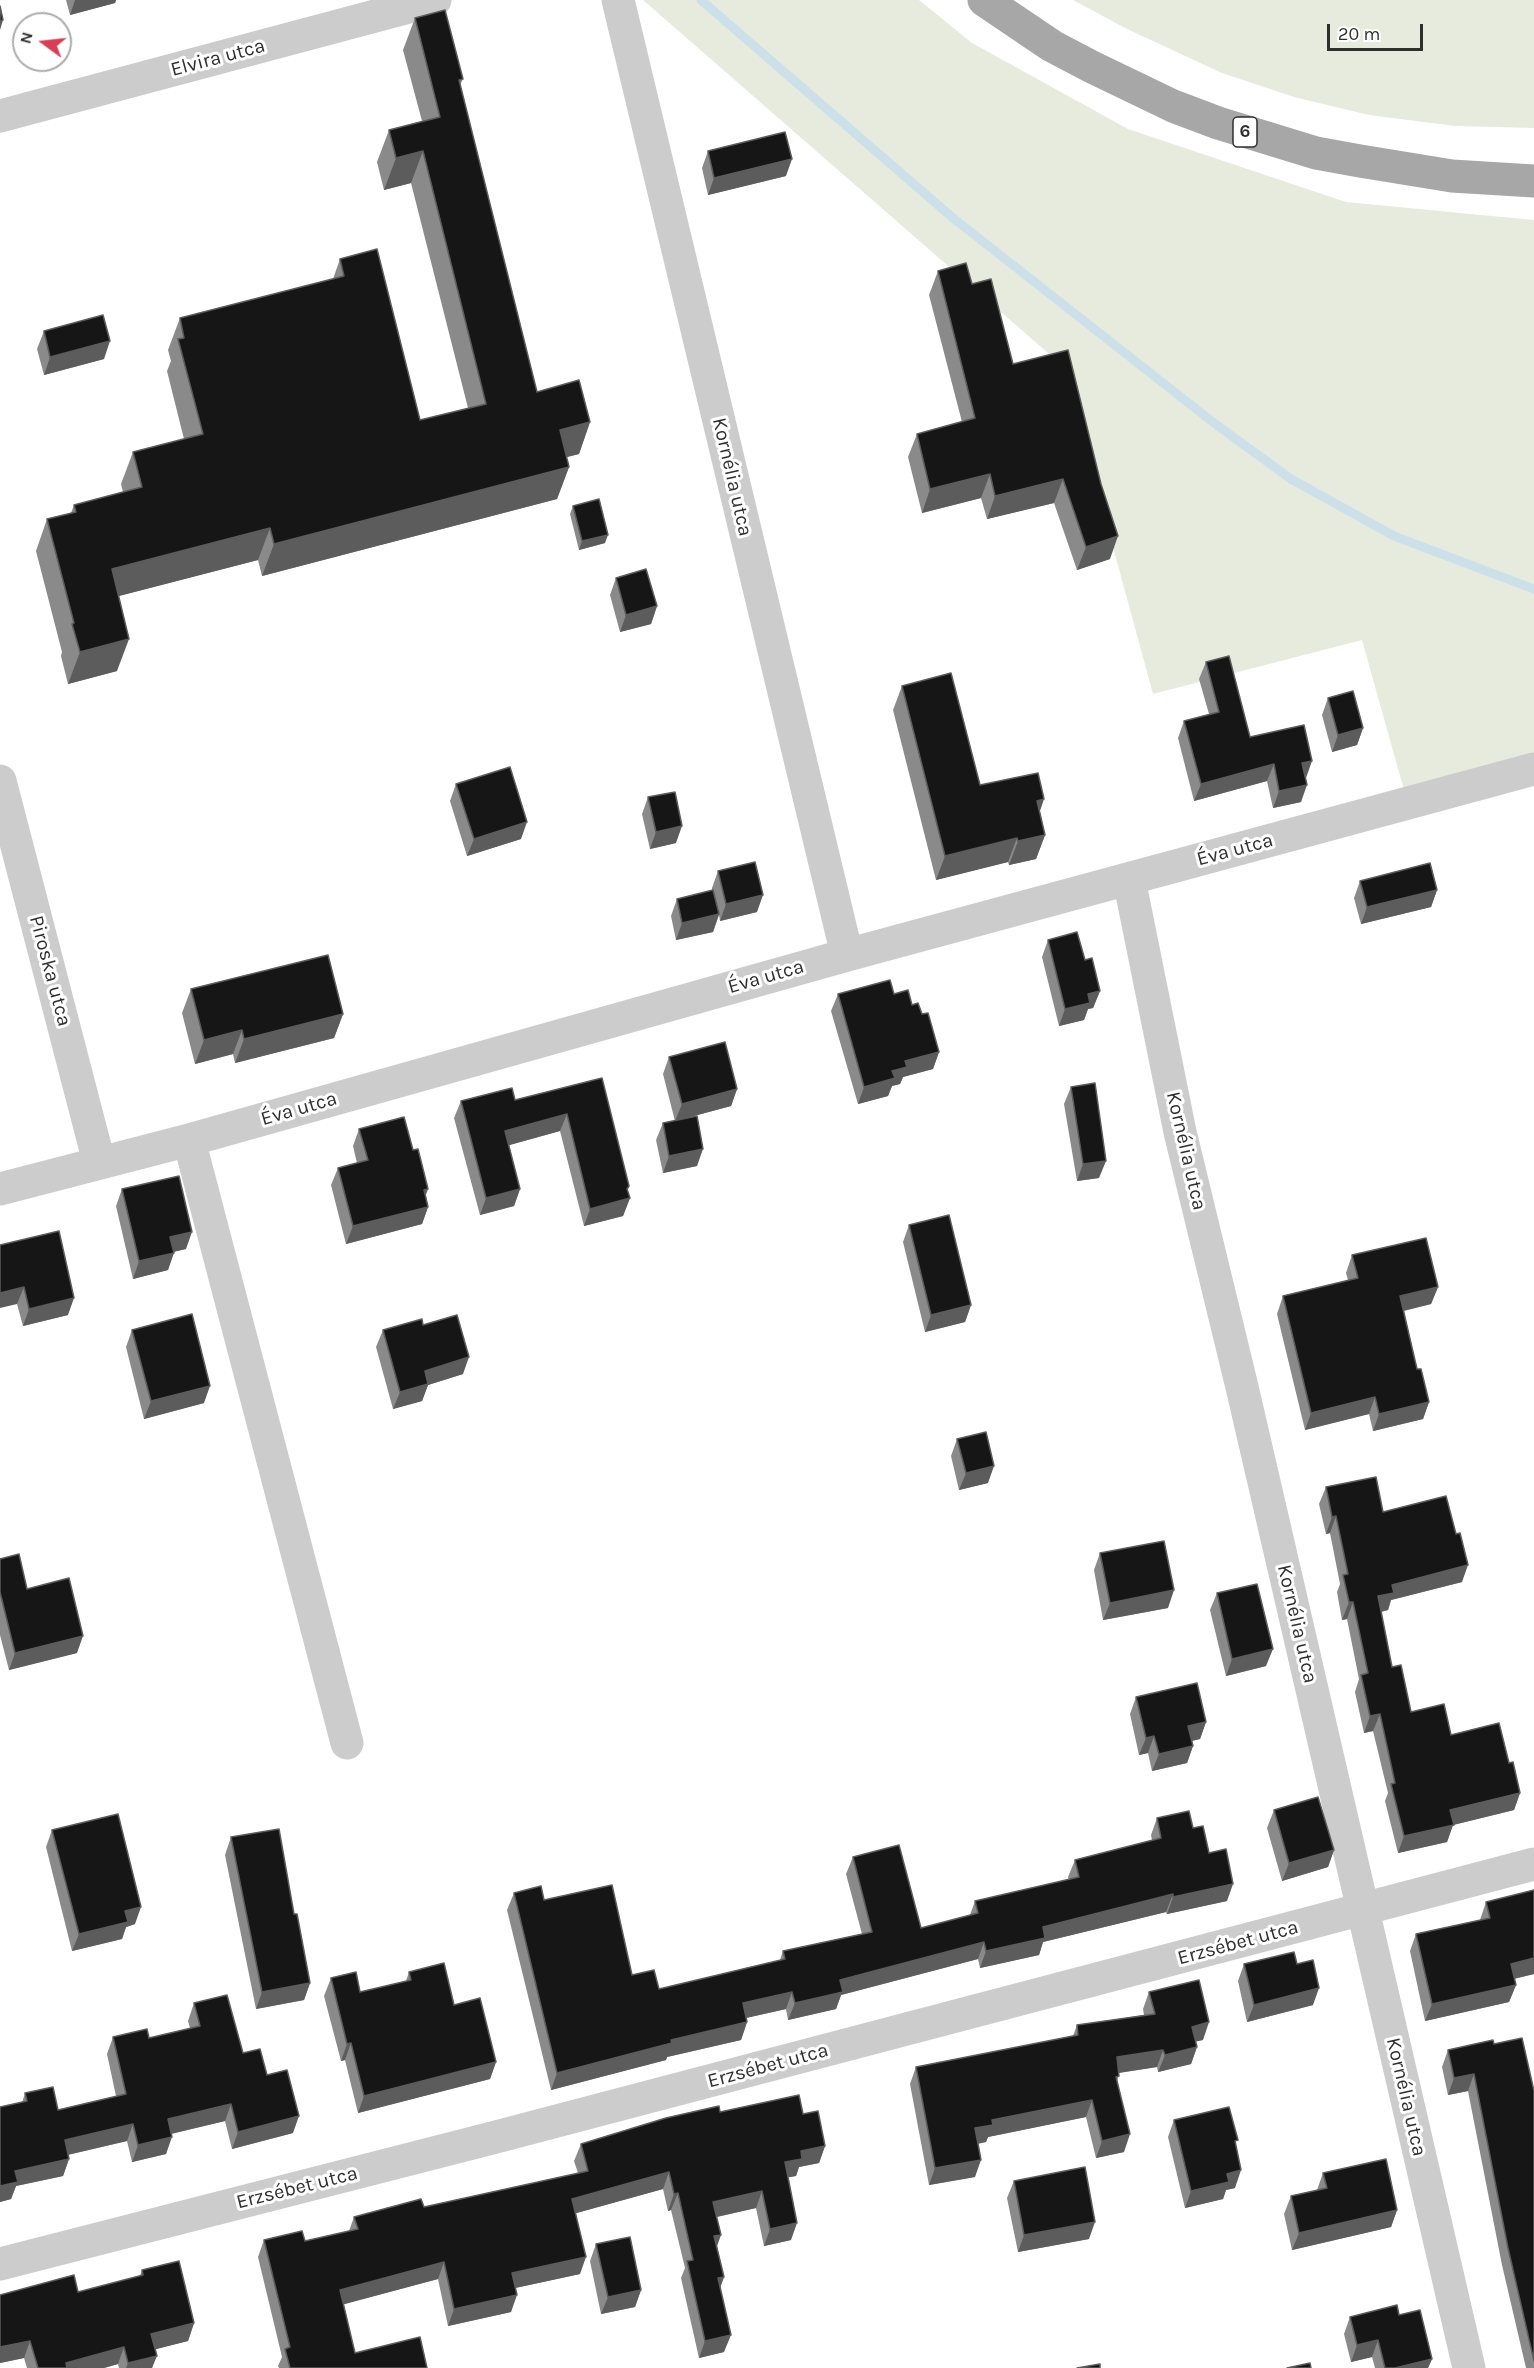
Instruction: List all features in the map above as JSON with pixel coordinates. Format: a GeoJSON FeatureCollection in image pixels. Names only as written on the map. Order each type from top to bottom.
{"type":"FeatureCollection","features":[{"type":"Feature","properties":{"kind":"main road","name":"6"},"geometry":{"type":"LineString","coordinates":[[984,0],[1052,46],[1082,62],[1173,106],[1218,123],[1317,153],[1360,162],[1452,176],[1534,182]]}},
{"type":"Feature","properties":{"kind":"street","name":"Elvira utca"},"geometry":{"type":"LineString","coordinates":[[0,116],[435,0]]}},
{"type":"Feature","properties":{"kind":"street","name":"Kornélia utca"},"geometry":{"type":"LineString","coordinates":[[618,0],[847,955]]}},
{"type":"Feature","properties":{"kind":"street","name":"Éva utca"},"geometry":{"type":"LineString","coordinates":[[0,1189],[189,1140],[847,955],[1534,769]]}},
{"type":"Feature","properties":{"kind":"street","name":"Piroska utca"},"geometry":{"type":"LineString","coordinates":[[0,781],[99,1162]]}},
{"type":"Feature","properties":{"kind":"street","name":"Kornélia utca"},"geometry":{"type":"LineString","coordinates":[[1129,879],[1180,1132],[1239,1375],[1470,2368]]}},
{"type":"Feature","properties":{"kind":"street"},"geometry":{"type":"LineString","coordinates":[[189,1140],[347,1743]]}},
{"type":"Feature","properties":{"kind":"street","name":"Erzsébet utca"},"geometry":{"type":"LineString","coordinates":[[0,2264],[1363,1911],[1534,1864]]}},
{"type":"Feature","properties":{"kind":"shaded area"},"geometry":{"type":"Polygon","coordinates":[[[643,0],[919,0],[972,43],[1128,129],[1346,202],[1534,220],[1534,756],[1404,790],[1362,640],[1153,694],[1064,367],[643,0]]]}},
{"type":"Feature","properties":{"kind":"shaded area"},"geometry":{"type":"Polygon","coordinates":[[[1073,0],[1534,0],[1534,128],[1455,126],[1369,115],[1294,97],[1222,73],[1127,29],[1073,0]]]}},
{"type":"Feature","properties":{"kind":"building"},"geometry":{"type":"Polygon","coordinates":[[[445,10],[463,79],[459,80],[537,392],[579,380],[590,422],[560,430],[569,467],[274,544],[270,528],[112,569],[129,639],[80,652],[47,519],[76,512],[74,505],[142,487],[133,452],[203,434],[178,339],[184,338],[180,318],[344,276],[340,259],[377,249],[420,420],[486,404],[423,151],[396,158],[389,130],[440,117],[415,18],[445,10]]]}},
{"type":"Feature","properties":{"kind":"building"},"geometry":{"type":"Polygon","coordinates":[[[785,132],[792,159],[714,178],[708,151],[785,132]]]}},
{"type":"Feature","properties":{"kind":"building"},"geometry":{"type":"Polygon","coordinates":[[[966,263],[972,284],[991,279],[1013,364],[1068,350],[1101,484],[1118,536],[1086,547],[1063,479],[995,496],[990,474],[930,489],[917,434],[975,418],[938,271],[966,263]]]}},
{"type":"Feature","properties":{"kind":"building"},"geometry":{"type":"Polygon","coordinates":[[[103,315],[110,341],[50,357],[44,331],[103,315]]]}},
{"type":"Feature","properties":{"kind":"building"},"geometry":{"type":"Polygon","coordinates":[[[599,499],[608,535],[582,541],[573,506],[599,499]]]}},
{"type":"Feature","properties":{"kind":"building"},"geometry":{"type":"Polygon","coordinates":[[[646,569],[657,606],[626,615],[616,578],[646,569]]]}},
{"type":"Feature","properties":{"kind":"building"},"geometry":{"type":"Polygon","coordinates":[[[1229,656],[1250,737],[1304,725],[1312,761],[1302,763],[1307,785],[1279,791],[1274,764],[1201,784],[1184,721],[1219,712],[1206,662],[1229,656]]]}},
{"type":"Feature","properties":{"kind":"building"},"geometry":{"type":"Polygon","coordinates":[[[951,673],[980,785],[1038,773],[1044,799],[1037,801],[1045,835],[1018,841],[1017,838],[945,856],[902,686],[951,673]]]}},
{"type":"Feature","properties":{"kind":"building"},"geometry":{"type":"Polygon","coordinates":[[[1353,691],[1363,728],[1338,735],[1328,698],[1353,691]]]}},
{"type":"Feature","properties":{"kind":"building"},"geometry":{"type":"Polygon","coordinates":[[[510,767],[527,822],[474,839],[456,784],[510,767]]]}},
{"type":"Feature","properties":{"kind":"building"},"geometry":{"type":"Polygon","coordinates":[[[675,792],[682,826],[656,832],[648,797],[675,792]]]}},
{"type":"Feature","properties":{"kind":"building"},"geometry":{"type":"Polygon","coordinates":[[[755,862],[763,895],[726,904],[718,871],[755,862]]]}},
{"type":"Feature","properties":{"kind":"building"},"geometry":{"type":"Polygon","coordinates":[[[1430,863],[1437,890],[1367,907],[1360,881],[1430,863]]]}},
{"type":"Feature","properties":{"kind":"building"},"geometry":{"type":"Polygon","coordinates":[[[713,890],[719,914],[682,923],[677,899],[713,890]]]}},
{"type":"Feature","properties":{"kind":"building"},"geometry":{"type":"Polygon","coordinates":[[[1077,932],[1085,960],[1092,958],[1100,991],[1088,994],[1090,1003],[1065,1009],[1048,940],[1077,932]]]}},
{"type":"Feature","properties":{"kind":"building"},"geometry":{"type":"Polygon","coordinates":[[[328,955],[343,1014],[244,1039],[242,1030],[204,1040],[191,989],[328,955]]]}},
{"type":"Feature","properties":{"kind":"building"},"geometry":{"type":"Polygon","coordinates":[[[890,980],[894,994],[908,990],[912,1005],[918,1003],[922,1014],[928,1013],[939,1052],[905,1061],[907,1067],[892,1071],[895,1078],[864,1087],[838,994],[890,980]]]}},
{"type":"Feature","properties":{"kind":"building"},"geometry":{"type":"Polygon","coordinates":[[[725,1042],[737,1089],[682,1104],[669,1057],[725,1042]]]}},
{"type":"Feature","properties":{"kind":"building"},"geometry":{"type":"Polygon","coordinates":[[[602,1078],[630,1198],[590,1209],[567,1114],[505,1131],[520,1189],[486,1198],[461,1101],[512,1088],[515,1100],[602,1078]]]}},
{"type":"Feature","properties":{"kind":"building"},"geometry":{"type":"Polygon","coordinates":[[[1095,1083],[1106,1161],[1083,1164],[1071,1087],[1095,1083]]]}},
{"type":"Feature","properties":{"kind":"building"},"geometry":{"type":"Polygon","coordinates":[[[697,1116],[703,1149],[669,1156],[663,1123],[697,1116]]]}},
{"type":"Feature","properties":{"kind":"building"},"geometry":{"type":"Polygon","coordinates":[[[404,1117],[413,1150],[418,1149],[428,1189],[424,1190],[428,1207],[353,1226],[338,1168],[368,1160],[359,1129],[404,1117]]]}},
{"type":"Feature","properties":{"kind":"building"},"geometry":{"type":"Polygon","coordinates":[[[179,1176],[192,1232],[170,1237],[174,1253],[139,1261],[122,1189],[179,1176]]]}},
{"type":"Feature","properties":{"kind":"building"},"geometry":{"type":"Polygon","coordinates":[[[949,1215],[971,1305],[931,1315],[909,1225],[949,1215]]]}},
{"type":"Feature","properties":{"kind":"building"},"geometry":{"type":"Polygon","coordinates":[[[59,1231],[74,1298],[29,1309],[24,1287],[0,1293],[0,1245],[59,1231]]]}},
{"type":"Feature","properties":{"kind":"building"},"geometry":{"type":"Polygon","coordinates":[[[1426,1238],[1438,1287],[1400,1296],[1417,1369],[1421,1369],[1429,1402],[1379,1414],[1375,1397],[1311,1413],[1283,1296],[1358,1278],[1352,1255],[1426,1238]]]}},
{"type":"Feature","properties":{"kind":"building"},"geometry":{"type":"Polygon","coordinates":[[[192,1314],[210,1386],[151,1401],[132,1330],[192,1314]]]}},
{"type":"Feature","properties":{"kind":"building"},"geometry":{"type":"Polygon","coordinates":[[[457,1315],[469,1357],[425,1371],[428,1384],[400,1392],[383,1330],[422,1319],[423,1325],[457,1315]]]}},
{"type":"Feature","properties":{"kind":"building"},"geometry":{"type":"Polygon","coordinates":[[[986,1432],[994,1466],[966,1473],[957,1439],[986,1432]]]}},
{"type":"Feature","properties":{"kind":"building"},"geometry":{"type":"Polygon","coordinates":[[[1376,1477],[1383,1512],[1446,1496],[1456,1534],[1460,1533],[1468,1565],[1392,1585],[1394,1593],[1378,1596],[1392,1667],[1401,1665],[1411,1712],[1444,1704],[1451,1735],[1499,1723],[1509,1763],[1513,1762],[1520,1793],[1450,1810],[1454,1825],[1404,1836],[1391,1784],[1395,1783],[1380,1714],[1370,1716],[1361,1675],[1368,1673],[1353,1602],[1349,1602],[1343,1575],[1348,1574],[1336,1516],[1332,1517],[1326,1487],[1376,1477]]]}},
{"type":"Feature","properties":{"kind":"building"},"geometry":{"type":"Polygon","coordinates":[[[1164,1541],[1174,1590],[1110,1603],[1100,1553],[1164,1541]]]}},
{"type":"Feature","properties":{"kind":"building"},"geometry":{"type":"Polygon","coordinates":[[[19,1554],[27,1589],[69,1578],[83,1636],[15,1653],[0,1592],[0,1559],[19,1554]]]}},
{"type":"Feature","properties":{"kind":"building"},"geometry":{"type":"Polygon","coordinates":[[[1257,1584],[1273,1649],[1232,1659],[1217,1593],[1257,1584]]]}},
{"type":"Feature","properties":{"kind":"building"},"geometry":{"type":"Polygon","coordinates":[[[1197,1683],[1206,1722],[1188,1726],[1193,1746],[1159,1754],[1154,1736],[1146,1738],[1136,1697],[1197,1683]]]}},
{"type":"Feature","properties":{"kind":"building"},"geometry":{"type":"Polygon","coordinates":[[[1318,1797],[1334,1850],[1289,1863],[1274,1810],[1318,1797]]]}},
{"type":"Feature","properties":{"kind":"building"},"geometry":{"type":"Polygon","coordinates":[[[1189,1811],[1193,1828],[1203,1826],[1209,1853],[1226,1849],[1233,1884],[1173,1897],[1173,1894],[1043,1927],[1045,1938],[986,1951],[984,1942],[840,1980],[843,1992],[795,2003],[792,1992],[743,2003],[747,2022],[671,2040],[672,2043],[557,2073],[514,1893],[541,1886],[544,1900],[612,1885],[632,1975],[654,1970],[659,1989],[785,1959],[783,1951],[872,1932],[853,1857],[899,1845],[921,1928],[978,1913],[975,1901],[1079,1877],[1075,1860],[1161,1838],[1157,1818],[1189,1811]]]}},
{"type":"Feature","properties":{"kind":"building"},"geometry":{"type":"Polygon","coordinates":[[[118,1814],[141,1907],[125,1911],[128,1922],[79,1934],[52,1830],[118,1814]]]}},
{"type":"Feature","properties":{"kind":"building"},"geometry":{"type":"Polygon","coordinates":[[[279,1829],[294,1914],[297,1914],[310,1983],[262,1992],[231,1837],[279,1829]]]}},
{"type":"Feature","properties":{"kind":"building"},"geometry":{"type":"Polygon","coordinates":[[[1534,1890],[1534,1958],[1511,1964],[1516,1985],[1432,2004],[1416,1934],[1490,1918],[1486,1902],[1534,1890]]]}},
{"type":"Feature","properties":{"kind":"building"},"geometry":{"type":"Polygon","coordinates":[[[1294,1952],[1297,1964],[1313,1960],[1319,1988],[1254,2005],[1244,1964],[1294,1952]]]}},
{"type":"Feature","properties":{"kind":"building"},"geometry":{"type":"Polygon","coordinates":[[[444,1963],[454,2005],[480,1998],[496,2062],[364,2096],[351,2043],[347,2044],[331,1978],[356,1972],[360,1992],[411,1980],[409,1972],[444,1963]]]}},
{"type":"Feature","properties":{"kind":"building"},"geometry":{"type":"Polygon","coordinates":[[[1199,1980],[1209,2022],[1192,2027],[1197,2047],[1165,2055],[1163,2050],[1117,2057],[1119,2076],[1116,2077],[1130,2134],[1102,2141],[1092,2100],[992,2120],[993,2125],[975,2128],[981,2160],[935,2168],[916,2067],[1078,2035],[1077,2025],[1155,2014],[1149,1992],[1199,1980]]]}},
{"type":"Feature","properties":{"kind":"building"},"geometry":{"type":"Polygon","coordinates":[[[227,1995],[243,2053],[260,2049],[267,2075],[287,2070],[299,2116],[238,2132],[231,2104],[168,2119],[172,2137],[138,2145],[133,2124],[65,2140],[69,2159],[15,2171],[18,2182],[0,2186],[0,2107],[27,2101],[25,2093],[53,2087],[58,2110],[126,2094],[113,2037],[147,2029],[149,2038],[200,2026],[194,2003],[227,1995]]]}},
{"type":"Feature","properties":{"kind":"building"},"geometry":{"type":"Polygon","coordinates":[[[1522,2038],[1534,2091],[1534,2361],[1508,2248],[1474,2074],[1454,2078],[1448,2050],[1493,2040],[1494,2044],[1522,2038]]]}},
{"type":"Feature","properties":{"kind":"building"},"geometry":{"type":"Polygon","coordinates":[[[799,2095],[803,2114],[818,2111],[825,2146],[801,2151],[802,2159],[785,2162],[797,2223],[770,2229],[762,2191],[713,2202],[721,2235],[714,2236],[724,2277],[718,2278],[731,2335],[705,2341],[687,2261],[693,2260],[678,2193],[674,2194],[669,2172],[572,2199],[586,2257],[512,2273],[517,2295],[454,2309],[444,2262],[340,2290],[355,2353],[420,2337],[427,2368],[290,2368],[285,2349],[290,2347],[264,2240],[302,2231],[305,2241],[358,2229],[354,2217],[421,2199],[424,2207],[588,2171],[581,2144],[666,2118],[719,2106],[720,2112],[799,2095]]]}},
{"type":"Feature","properties":{"kind":"building"},"geometry":{"type":"Polygon","coordinates":[[[1229,2107],[1238,2140],[1235,2141],[1241,2170],[1227,2174],[1229,2182],[1191,2191],[1174,2120],[1229,2107]]]}},
{"type":"Feature","properties":{"kind":"building"},"geometry":{"type":"Polygon","coordinates":[[[1386,2159],[1397,2210],[1299,2233],[1291,2196],[1327,2188],[1323,2173],[1386,2159]]]}},
{"type":"Feature","properties":{"kind":"building"},"geometry":{"type":"Polygon","coordinates":[[[1085,2167],[1095,2222],[1024,2235],[1014,2181],[1085,2167]]]}},
{"type":"Feature","properties":{"kind":"building"},"geometry":{"type":"Polygon","coordinates":[[[630,2237],[641,2290],[608,2297],[596,2244],[630,2237]]]}},
{"type":"Feature","properties":{"kind":"building"},"geometry":{"type":"Polygon","coordinates":[[[179,2261],[194,2323],[151,2334],[157,2356],[128,2363],[124,2347],[66,2363],[67,2368],[38,2368],[30,2341],[0,2347],[0,2295],[74,2275],[78,2292],[143,2275],[142,2270],[179,2261]]]}},
{"type":"Feature","properties":{"kind":"building"},"geometry":{"type":"Polygon","coordinates":[[[1397,2305],[1399,2315],[1420,2310],[1432,2359],[1395,2368],[1385,2368],[1378,2340],[1357,2345],[1350,2317],[1397,2305]]]}},
{"type":"Feature","properties":{"kind":"building"},"geometry":{"type":"Polygon","coordinates":[[[1310,2363],[1311,2368],[1287,2368],[1310,2363]]]}},
{"type":"Feature","properties":{"kind":"building"},"geometry":{"type":"Polygon","coordinates":[[[1100,2364],[1100,2368],[1077,2368],[1100,2364]]]}},
{"type":"Feature","properties":{"kind":"waterway"},"geometry":{"type":"LineString","coordinates":[[701,0],[953,218],[1214,423],[1291,479],[1394,536],[1534,589]]}}]}
